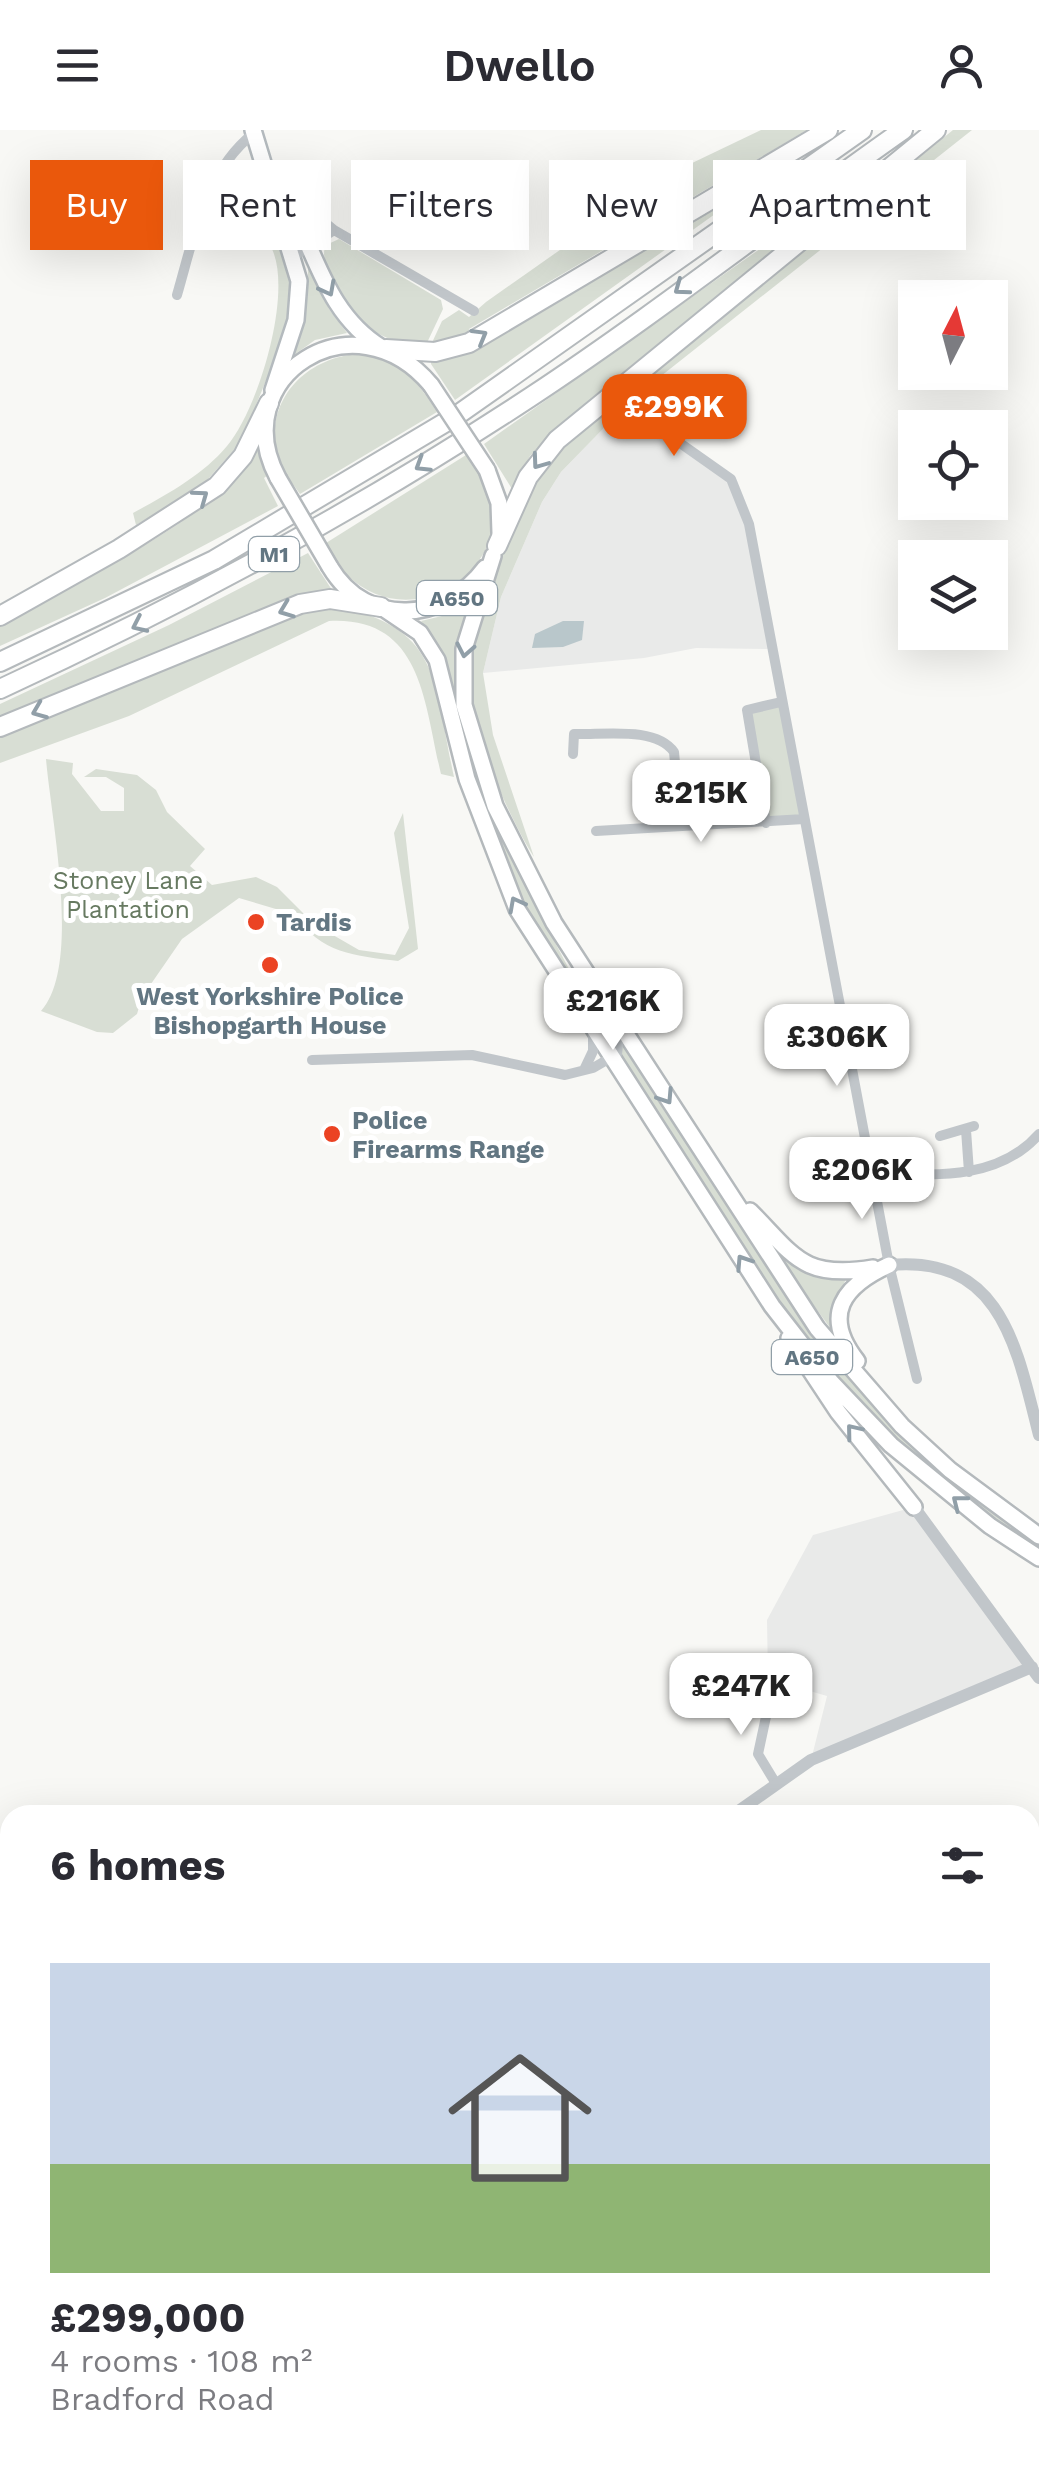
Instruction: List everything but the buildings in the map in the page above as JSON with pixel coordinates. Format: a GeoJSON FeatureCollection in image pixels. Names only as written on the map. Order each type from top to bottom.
{"type":"FeatureCollection","features":[{"type":"Feature","properties":{"kind":"highway"},"geometry":{"type":"LineString","coordinates":[[384,348],[436,352],[469,343],[828,130]]}},
{"type":"Feature","properties":{"kind":"highway","name":"M1"},"geometry":{"type":"LineString","coordinates":[[0,662],[214,560],[456,416],[862,130]]}},
{"type":"Feature","properties":{"kind":"highway","name":"M1"},"geometry":{"type":"LineString","coordinates":[[0,689],[146,622],[354,508],[534,394],[903,130]]}},
{"type":"Feature","properties":{"kind":"highway"},"geometry":{"type":"LineString","coordinates":[[495,551],[528,477],[557,440],[936,130]]}},
{"type":"Feature","properties":{"kind":"highway"},"geometry":{"type":"LineString","coordinates":[[0,616],[119,549],[216,486],[249,446],[270,401]]}},
{"type":"Feature","properties":{"kind":"highway"},"geometry":{"type":"LineString","coordinates":[[0,727],[310,601],[338,600],[382,608]]}},
{"type":"Feature","properties":{"kind":"main road","name":"A650"},"geometry":{"type":"LineString","coordinates":[[254,131],[264,160]]}},
{"type":"Feature","properties":{"kind":"main road","name":"A650"},"geometry":{"type":"LineString","coordinates":[[292,250],[298,307],[270,401],[267,444],[278,478],[346,586],[420,634],[433,652],[467,778],[500,873],[611,1059],[772,1306],[832,1383],[891,1446],[990,1526],[1039,1558]]}},
{"type":"Feature","properties":{"kind":"main road","name":"A650"},"geometry":{"type":"LineString","coordinates":[[310,250],[324,285],[343,316],[431,384],[487,470],[500,503],[495,551],[464,650],[464,705],[496,806],[522,865],[574,956],[792,1292],[850,1368],[902,1426],[1002,1511],[1039,1536]]}},
{"type":"Feature","properties":{"kind":"main road"},"geometry":{"type":"LineString","coordinates":[[270,401],[292,370],[324,348],[357,342],[384,348]]}},
{"type":"Feature","properties":{"kind":"main road","name":"A650"},"geometry":{"type":"LineString","coordinates":[[382,608],[427,610],[452,601],[467,591],[495,551]]}},
{"type":"Feature","properties":{"kind":"main road"},"geometry":{"type":"LineString","coordinates":[[725,1188],[798,1261],[835,1272],[889,1265]]}},
{"type":"Feature","properties":{"kind":"main road"},"geometry":{"type":"LineString","coordinates":[[889,1265],[856,1282],[845,1296],[840,1325],[846,1347],[888,1398],[1002,1511]]}},
{"type":"Feature","properties":{"kind":"main road"},"geometry":{"type":"LineString","coordinates":[[772,1306],[799,1358],[914,1507]]}},
{"type":"Feature","properties":{"kind":"street"},"geometry":{"type":"LineString","coordinates":[[177,294],[209,193],[231,156],[254,131]]}},
{"type":"Feature","properties":{"kind":"street"},"geometry":{"type":"LineString","coordinates":[[331,228],[452,306],[474,311]]}},
{"type":"Feature","properties":{"kind":"street"},"geometry":{"type":"LineString","coordinates":[[294,256],[308,250]]}},
{"type":"Feature","properties":{"kind":"street"},"geometry":{"type":"LineString","coordinates":[[636,412],[731,479],[749,524],[889,1265],[917,1379]]}},
{"type":"Feature","properties":{"kind":"street"},"geometry":{"type":"LineString","coordinates":[[766,823],[747,710],[781,702]]}},
{"type":"Feature","properties":{"kind":"street"},"geometry":{"type":"LineString","coordinates":[[573,754],[574,734],[654,736],[667,742],[674,752],[682,826]]}},
{"type":"Feature","properties":{"kind":"street"},"geometry":{"type":"LineString","coordinates":[[596,831],[804,820]]}},
{"type":"Feature","properties":{"kind":"street"},"geometry":{"type":"LineString","coordinates":[[312,1060],[472,1055],[565,1074],[584,1070],[617,1054],[614,1031],[582,983],[574,956]]}},
{"type":"Feature","properties":{"kind":"street"},"geometry":{"type":"LineString","coordinates":[[584,1070],[593,1051],[592,1029]]}},
{"type":"Feature","properties":{"kind":"street"},"geometry":{"type":"LineString","coordinates":[[940,1136],[970,1128],[969,1172]]}},
{"type":"Feature","properties":{"kind":"street"},"geometry":{"type":"LineString","coordinates":[[873,1172],[969,1172],[1008,1161],[1039,1134]]}},
{"type":"Feature","properties":{"kind":"street"},"geometry":{"type":"LineString","coordinates":[[889,1265],[914,1262],[942,1268],[987,1296],[1010,1330],[1039,1435]]}},
{"type":"Feature","properties":{"kind":"street"},"geometry":{"type":"LineString","coordinates":[[746,1805],[811,1760],[1035,1672],[914,1507]]}},
{"type":"Feature","properties":{"kind":"street"},"geometry":{"type":"LineString","coordinates":[[773,1684],[758,1754],[776,1782]]}},
{"type":"Feature","properties":{"kind":"shaded area"},"geometry":{"type":"Polygon","coordinates":[[[625,406],[656,422],[731,479],[749,524],[771,649],[696,648],[644,658],[483,673],[501,597],[542,502],[561,472],[625,406]]]}},
{"type":"Feature","properties":{"kind":"shaded area"},"geometry":{"type":"Polygon","coordinates":[[[563,621],[584,621],[582,640],[563,647],[532,648],[535,634],[563,621]]]}},
{"type":"Feature","properties":{"kind":"shaded area"},"geometry":{"type":"Polygon","coordinates":[[[914,1507],[1032,1667],[811,1760],[827,1696],[768,1679],[767,1620],[813,1535],[914,1507]]]}},
{"type":"Feature","properties":{"kind":"green space"},"geometry":{"type":"Polygon","coordinates":[[[761,130],[807,130],[756,160],[713,160],[713,185],[693,197],[693,163],[761,130]]]}},
{"type":"Feature","properties":{"kind":"green space"},"geometry":{"type":"Polygon","coordinates":[[[953,130],[972,130],[934,160],[916,160],[953,130]]]}},
{"type":"Feature","properties":{"kind":"green space"},"geometry":{"type":"Polygon","coordinates":[[[713,202],[713,216],[693,230],[693,213],[713,202]]]}},
{"type":"Feature","properties":{"kind":"green space"},"geometry":{"type":"Polygon","coordinates":[[[339,239],[351,250],[357,250],[441,300],[443,309],[425,347],[380,335],[361,320],[325,259],[324,250],[331,250],[331,243],[339,239]]]}},
{"type":"Feature","properties":{"kind":"green space"},"geometry":{"type":"Polygon","coordinates":[[[272,250],[284,250],[293,293],[287,329],[241,442],[201,487],[136,525],[133,513],[207,466],[239,429],[269,351],[278,294],[272,250]]]}},
{"type":"Feature","properties":{"kind":"green space"},"geometry":{"type":"Polygon","coordinates":[[[560,250],[603,250],[469,329],[468,337],[430,347],[442,321],[459,310],[469,317],[560,250]]]}},
{"type":"Feature","properties":{"kind":"green space"},"geometry":{"type":"Polygon","coordinates":[[[627,250],[665,250],[455,400],[431,359],[627,250]]]}},
{"type":"Feature","properties":{"kind":"green space"},"geometry":{"type":"Polygon","coordinates":[[[758,250],[775,250],[557,427],[530,456],[512,489],[484,444],[758,250]]]}},
{"type":"Feature","properties":{"kind":"green space"},"geometry":{"type":"Polygon","coordinates":[[[805,250],[820,250],[632,399],[561,472],[542,502],[501,597],[483,673],[493,735],[534,857],[492,771],[476,722],[468,680],[470,659],[499,562],[542,471],[561,446],[617,397],[628,394],[805,250]]]}},
{"type":"Feature","properties":{"kind":"green space"},"geometry":{"type":"Polygon","coordinates":[[[308,262],[329,309],[347,333],[315,340],[294,355],[290,352],[308,283],[308,262]]]}},
{"type":"Feature","properties":{"kind":"green space"},"geometry":{"type":"Polygon","coordinates":[[[362,354],[407,374],[437,412],[300,494],[280,465],[275,440],[282,402],[306,373],[323,363],[362,354]]]}},
{"type":"Feature","properties":{"kind":"green space"},"geometry":{"type":"Polygon","coordinates":[[[259,448],[268,475],[264,478],[278,506],[105,598],[0,646],[0,624],[176,525],[209,501],[259,448]]]}},
{"type":"Feature","properties":{"kind":"green space"},"geometry":{"type":"Polygon","coordinates":[[[466,455],[487,487],[494,517],[487,546],[462,579],[430,596],[396,599],[362,587],[344,572],[326,543],[466,455]]]}},
{"type":"Feature","properties":{"kind":"green space"},"geometry":{"type":"Polygon","coordinates":[[[308,553],[332,590],[299,596],[0,720],[0,704],[169,625],[308,553]]]}},
{"type":"Feature","properties":{"kind":"green space"},"geometry":{"type":"Polygon","coordinates":[[[471,599],[456,675],[473,760],[519,874],[570,971],[612,1036],[605,1037],[523,908],[496,846],[444,656],[421,621],[442,616],[471,599]]]}},
{"type":"Feature","properties":{"kind":"green space"},"geometry":{"type":"Polygon","coordinates":[[[323,604],[391,625],[411,641],[425,660],[434,683],[454,777],[441,774],[423,694],[401,649],[384,633],[360,623],[329,621],[129,716],[0,763],[0,738],[290,618],[295,612],[323,604]]]}},
{"type":"Feature","properties":{"kind":"green space"},"geometry":{"type":"Polygon","coordinates":[[[781,702],[804,819],[766,823],[747,710],[781,702]]]}},
{"type":"Feature","properties":{"kind":"green space","name":"Stoney Lane Plantation"},"geometry":{"type":"Polygon","coordinates":[[[46,759],[73,763],[72,774],[101,811],[124,811],[124,788],[106,777],[84,777],[96,769],[137,775],[156,790],[167,812],[205,849],[190,866],[212,885],[256,877],[277,887],[314,924],[359,950],[395,955],[409,928],[394,833],[403,813],[418,949],[398,961],[353,954],[316,938],[296,915],[239,898],[182,939],[142,997],[137,1014],[113,1033],[97,1032],[41,1011],[53,990],[62,927],[46,759]]]}},
{"type":"Feature","properties":{"kind":"green space"},"geometry":{"type":"Polygon","coordinates":[[[623,1045],[759,1251],[856,1380],[910,1439],[971,1494],[1039,1544],[1039,1551],[973,1506],[911,1456],[827,1366],[753,1267],[619,1059],[623,1045]]]}},
{"type":"Feature","properties":{"kind":"green space"},"geometry":{"type":"Polygon","coordinates":[[[786,1261],[809,1273],[846,1279],[836,1301],[834,1333],[783,1264],[786,1261]]]}},
{"type":"Feature","properties":{"kind":"place","name":"Tardis"},"geometry":{"type":"Point","coordinates":[256,922]}},
{"type":"Feature","properties":{"kind":"place","name":"West Yorkshire Police Bishopgarth House"},"geometry":{"type":"Point","coordinates":[270,965]}},
{"type":"Feature","properties":{"kind":"place","name":"Police Firearms Range"},"geometry":{"type":"Point","coordinates":[332,1134]}}]}
